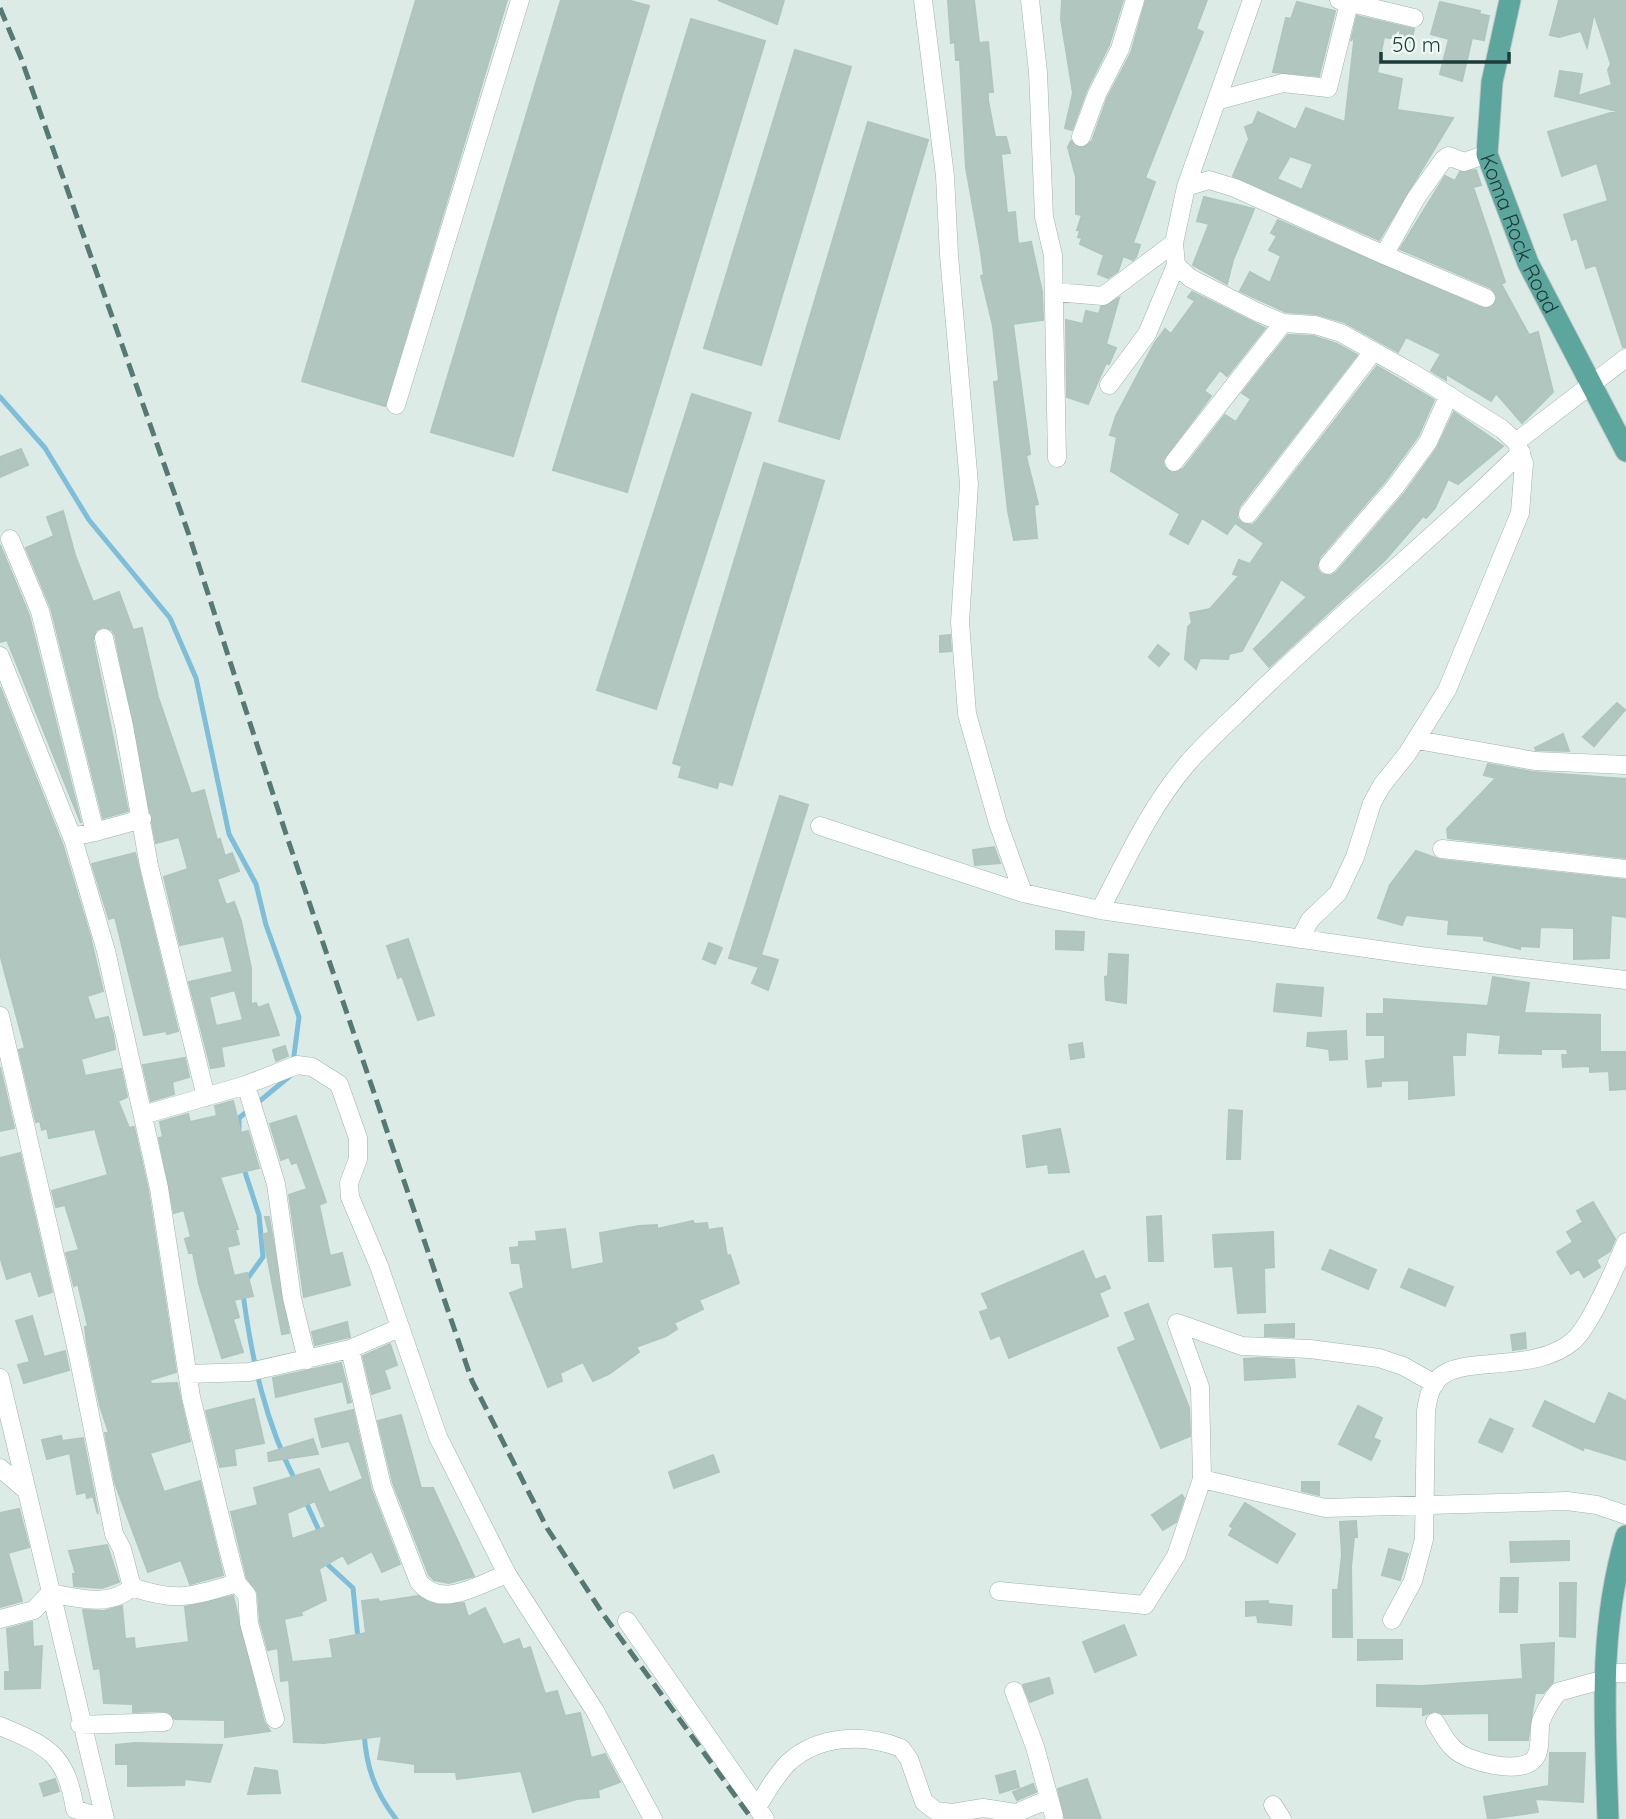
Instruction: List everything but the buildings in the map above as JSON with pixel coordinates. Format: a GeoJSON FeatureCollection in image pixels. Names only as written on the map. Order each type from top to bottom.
{"type":"FeatureCollection","features":[{"type":"Feature","properties":{"kind":"main road","name":"Koma Rock Road"},"geometry":{"type":"LineString","coordinates":[[1510,0],[1492,82],[1488,154],[1522,250],[1626,451]]}},
{"type":"Feature","properties":{"kind":"main road"},"geometry":{"type":"LineString","coordinates":[[1608,1819],[1612,1584],[1626,1536]]}},
{"type":"Feature","properties":{"kind":"street"},"geometry":{"type":"LineString","coordinates":[[396,405],[520,0]]}},
{"type":"Feature","properties":{"kind":"street"},"geometry":{"type":"LineString","coordinates":[[923,0],[945,176],[949,255],[970,484],[960,622],[967,714],[998,823],[1023,893]]}},
{"type":"Feature","properties":{"kind":"street"},"geometry":{"type":"LineString","coordinates":[[1030,0],[1038,72],[1044,217],[1053,255],[1057,458]]}},
{"type":"Feature","properties":{"kind":"street"},"geometry":{"type":"LineString","coordinates":[[1081,137],[1097,94],[1120,49],[1135,0]]}},
{"type":"Feature","properties":{"kind":"street"},"geometry":{"type":"LineString","coordinates":[[1109,384],[1147,334],[1176,265],[1174,243],[1186,187],[1219,100],[1252,0]]}},
{"type":"Feature","properties":{"kind":"street"},"geometry":{"type":"LineString","coordinates":[[1219,100],[1276,84],[1328,88],[1344,2],[1414,18]]}},
{"type":"Feature","properties":{"kind":"street"},"geometry":{"type":"LineString","coordinates":[[1384,255],[1416,198],[1443,160],[1448,156],[1464,162],[1488,154]]}},
{"type":"Feature","properties":{"kind":"street"},"geometry":{"type":"LineString","coordinates":[[1186,187],[1209,180],[1235,188],[1486,298]]}},
{"type":"Feature","properties":{"kind":"street"},"geometry":{"type":"LineString","coordinates":[[1055,292],[1103,296],[1174,243]]}},
{"type":"Feature","properties":{"kind":"street"},"geometry":{"type":"LineString","coordinates":[[1176,265],[1190,278],[1283,323],[1330,328],[1473,408],[1518,447],[1524,474],[1520,513],[1447,690],[1417,740],[1382,785],[1372,803],[1355,857],[1338,893],[1310,920],[1300,939]]}},
{"type":"Feature","properties":{"kind":"street"},"geometry":{"type":"LineString","coordinates":[[1174,462],[1283,323]]}},
{"type":"Feature","properties":{"kind":"street"},"geometry":{"type":"LineString","coordinates":[[1248,514],[1373,352]]}},
{"type":"Feature","properties":{"kind":"street"},"geometry":{"type":"LineString","coordinates":[[1100,910],[1146,825],[1188,763],[1275,676],[1476,497],[1518,447],[1626,358]]}},
{"type":"Feature","properties":{"kind":"street"},"geometry":{"type":"LineString","coordinates":[[1328,565],[1395,487],[1428,442],[1449,395]]}},
{"type":"Feature","properties":{"kind":"street"},"geometry":{"type":"LineString","coordinates":[[10,539],[40,611],[94,832]]}},
{"type":"Feature","properties":{"kind":"street"},"geometry":{"type":"LineString","coordinates":[[104,638],[142,819],[149,866],[206,1097]]}},
{"type":"Feature","properties":{"kind":"street"},"geometry":{"type":"LineString","coordinates":[[0,656],[72,837],[106,951],[159,1188],[191,1397],[237,1583],[247,1595],[249,1623],[275,1720]]}},
{"type":"Feature","properties":{"kind":"street"},"geometry":{"type":"LineString","coordinates":[[1417,740],[1535,761],[1626,765]]}},
{"type":"Feature","properties":{"kind":"street"},"geometry":{"type":"LineString","coordinates":[[72,837],[142,819]]}},
{"type":"Feature","properties":{"kind":"street"},"geometry":{"type":"LineString","coordinates":[[820,826],[1023,893],[1100,910],[1300,939],[1626,980]]}},
{"type":"Feature","properties":{"kind":"street"},"geometry":{"type":"LineString","coordinates":[[1442,849],[1626,869]]}},
{"type":"Feature","properties":{"kind":"street"},"geometry":{"type":"LineString","coordinates":[[0,1016],[75,1342],[114,1534],[122,1549],[132,1587]]}},
{"type":"Feature","properties":{"kind":"street"},"geometry":{"type":"LineString","coordinates":[[142,1115],[246,1085],[297,1065],[313,1067],[339,1084],[358,1138],[358,1159],[349,1183],[350,1197],[379,1266],[438,1437],[507,1574],[595,1711],[653,1819]]}},
{"type":"Feature","properties":{"kind":"street"},"geometry":{"type":"LineString","coordinates":[[246,1085],[276,1184],[292,1298],[307,1360]]}},
{"type":"Feature","properties":{"kind":"street"},"geometry":{"type":"LineString","coordinates":[[1392,1620],[1413,1581],[1424,1539],[1426,1411],[1430,1392],[1440,1377],[1455,1368],[1518,1364],[1556,1351],[1574,1340],[1588,1319],[1626,1242]]}},
{"type":"Feature","properties":{"kind":"street"},"geometry":{"type":"LineString","coordinates":[[999,1591],[1145,1605],[1175,1556],[1202,1479],[1200,1387],[1177,1323],[1242,1346],[1310,1349],[1379,1358],[1403,1366],[1435,1384]]}},
{"type":"Feature","properties":{"kind":"street"},"geometry":{"type":"LineString","coordinates":[[188,1374],[249,1372],[307,1360],[350,1349],[399,1328]]}},
{"type":"Feature","properties":{"kind":"street"},"geometry":{"type":"LineString","coordinates":[[350,1349],[382,1486],[419,1582],[430,1593],[448,1596],[507,1574]]}},
{"type":"Feature","properties":{"kind":"street"},"geometry":{"type":"LineString","coordinates":[[0,1378],[104,1819]]}},
{"type":"Feature","properties":{"kind":"street"},"geometry":{"type":"LineString","coordinates":[[0,1468],[27,1492]]}},
{"type":"Feature","properties":{"kind":"street"},"geometry":{"type":"LineString","coordinates":[[1202,1479],[1325,1508],[1567,1501],[1597,1505],[1626,1515]]}},
{"type":"Feature","properties":{"kind":"street"},"geometry":{"type":"LineString","coordinates":[[132,1587],[159,1596],[186,1598],[237,1583]]}},
{"type":"Feature","properties":{"kind":"street"},"geometry":{"type":"LineString","coordinates":[[50,1592],[92,1601],[124,1595],[132,1587]]}},
{"type":"Feature","properties":{"kind":"street"},"geometry":{"type":"LineString","coordinates":[[0,1619],[34,1610],[50,1592]]}},
{"type":"Feature","properties":{"kind":"street"},"geometry":{"type":"LineString","coordinates":[[627,1621],[761,1813],[790,1761],[834,1740],[851,1737],[901,1748],[909,1759],[924,1802],[936,1811],[952,1813],[983,1808],[1016,1813],[1052,1807],[1035,1747],[1014,1691]]}},
{"type":"Feature","properties":{"kind":"street"},"geometry":{"type":"LineString","coordinates":[[1435,1722],[1452,1748],[1465,1757],[1479,1763],[1520,1765],[1531,1762],[1536,1756],[1541,1721],[1558,1692],[1612,1675]]}},
{"type":"Feature","properties":{"kind":"street"},"geometry":{"type":"LineString","coordinates":[[80,1725],[164,1722]]}},
{"type":"Feature","properties":{"kind":"street"},"geometry":{"type":"LineString","coordinates":[[0,1726],[44,1744],[67,1775],[75,1809],[104,1819]]}},
{"type":"Feature","properties":{"kind":"waterway"},"geometry":{"type":"LineString","coordinates":[[0,397],[45,448],[89,520],[170,618],[196,678],[229,834],[256,884],[266,925],[299,1017],[293,1063]]}},
{"type":"Feature","properties":{"kind":"waterway"},"geometry":{"type":"LineString","coordinates":[[239,1129],[239,1118],[290,1076]]}},
{"type":"Feature","properties":{"kind":"waterway"},"geometry":{"type":"LineString","coordinates":[[243,1166],[259,1215],[263,1257],[245,1282]]}},
{"type":"Feature","properties":{"kind":"waterway"},"geometry":{"type":"LineString","coordinates":[[243,1294],[261,1390],[276,1437],[296,1482]]}},
{"type":"Feature","properties":{"kind":"waterway"},"geometry":{"type":"LineString","coordinates":[[305,1500],[321,1535]]}},
{"type":"Feature","properties":{"kind":"waterway"},"geometry":{"type":"LineString","coordinates":[[326,1558],[328,1565],[353,1588],[358,1639]]}},
{"type":"Feature","properties":{"kind":"waterway"},"geometry":{"type":"LineString","coordinates":[[364,1732],[373,1778],[382,1799],[396,1819]]}},
{"type":"Feature","properties":{"kind":"railway"},"geometry":{"type":"LineString","coordinates":[[0,8],[21,58],[189,535],[286,834],[472,1381],[547,1528],[603,1614],[752,1819]]}}]}
